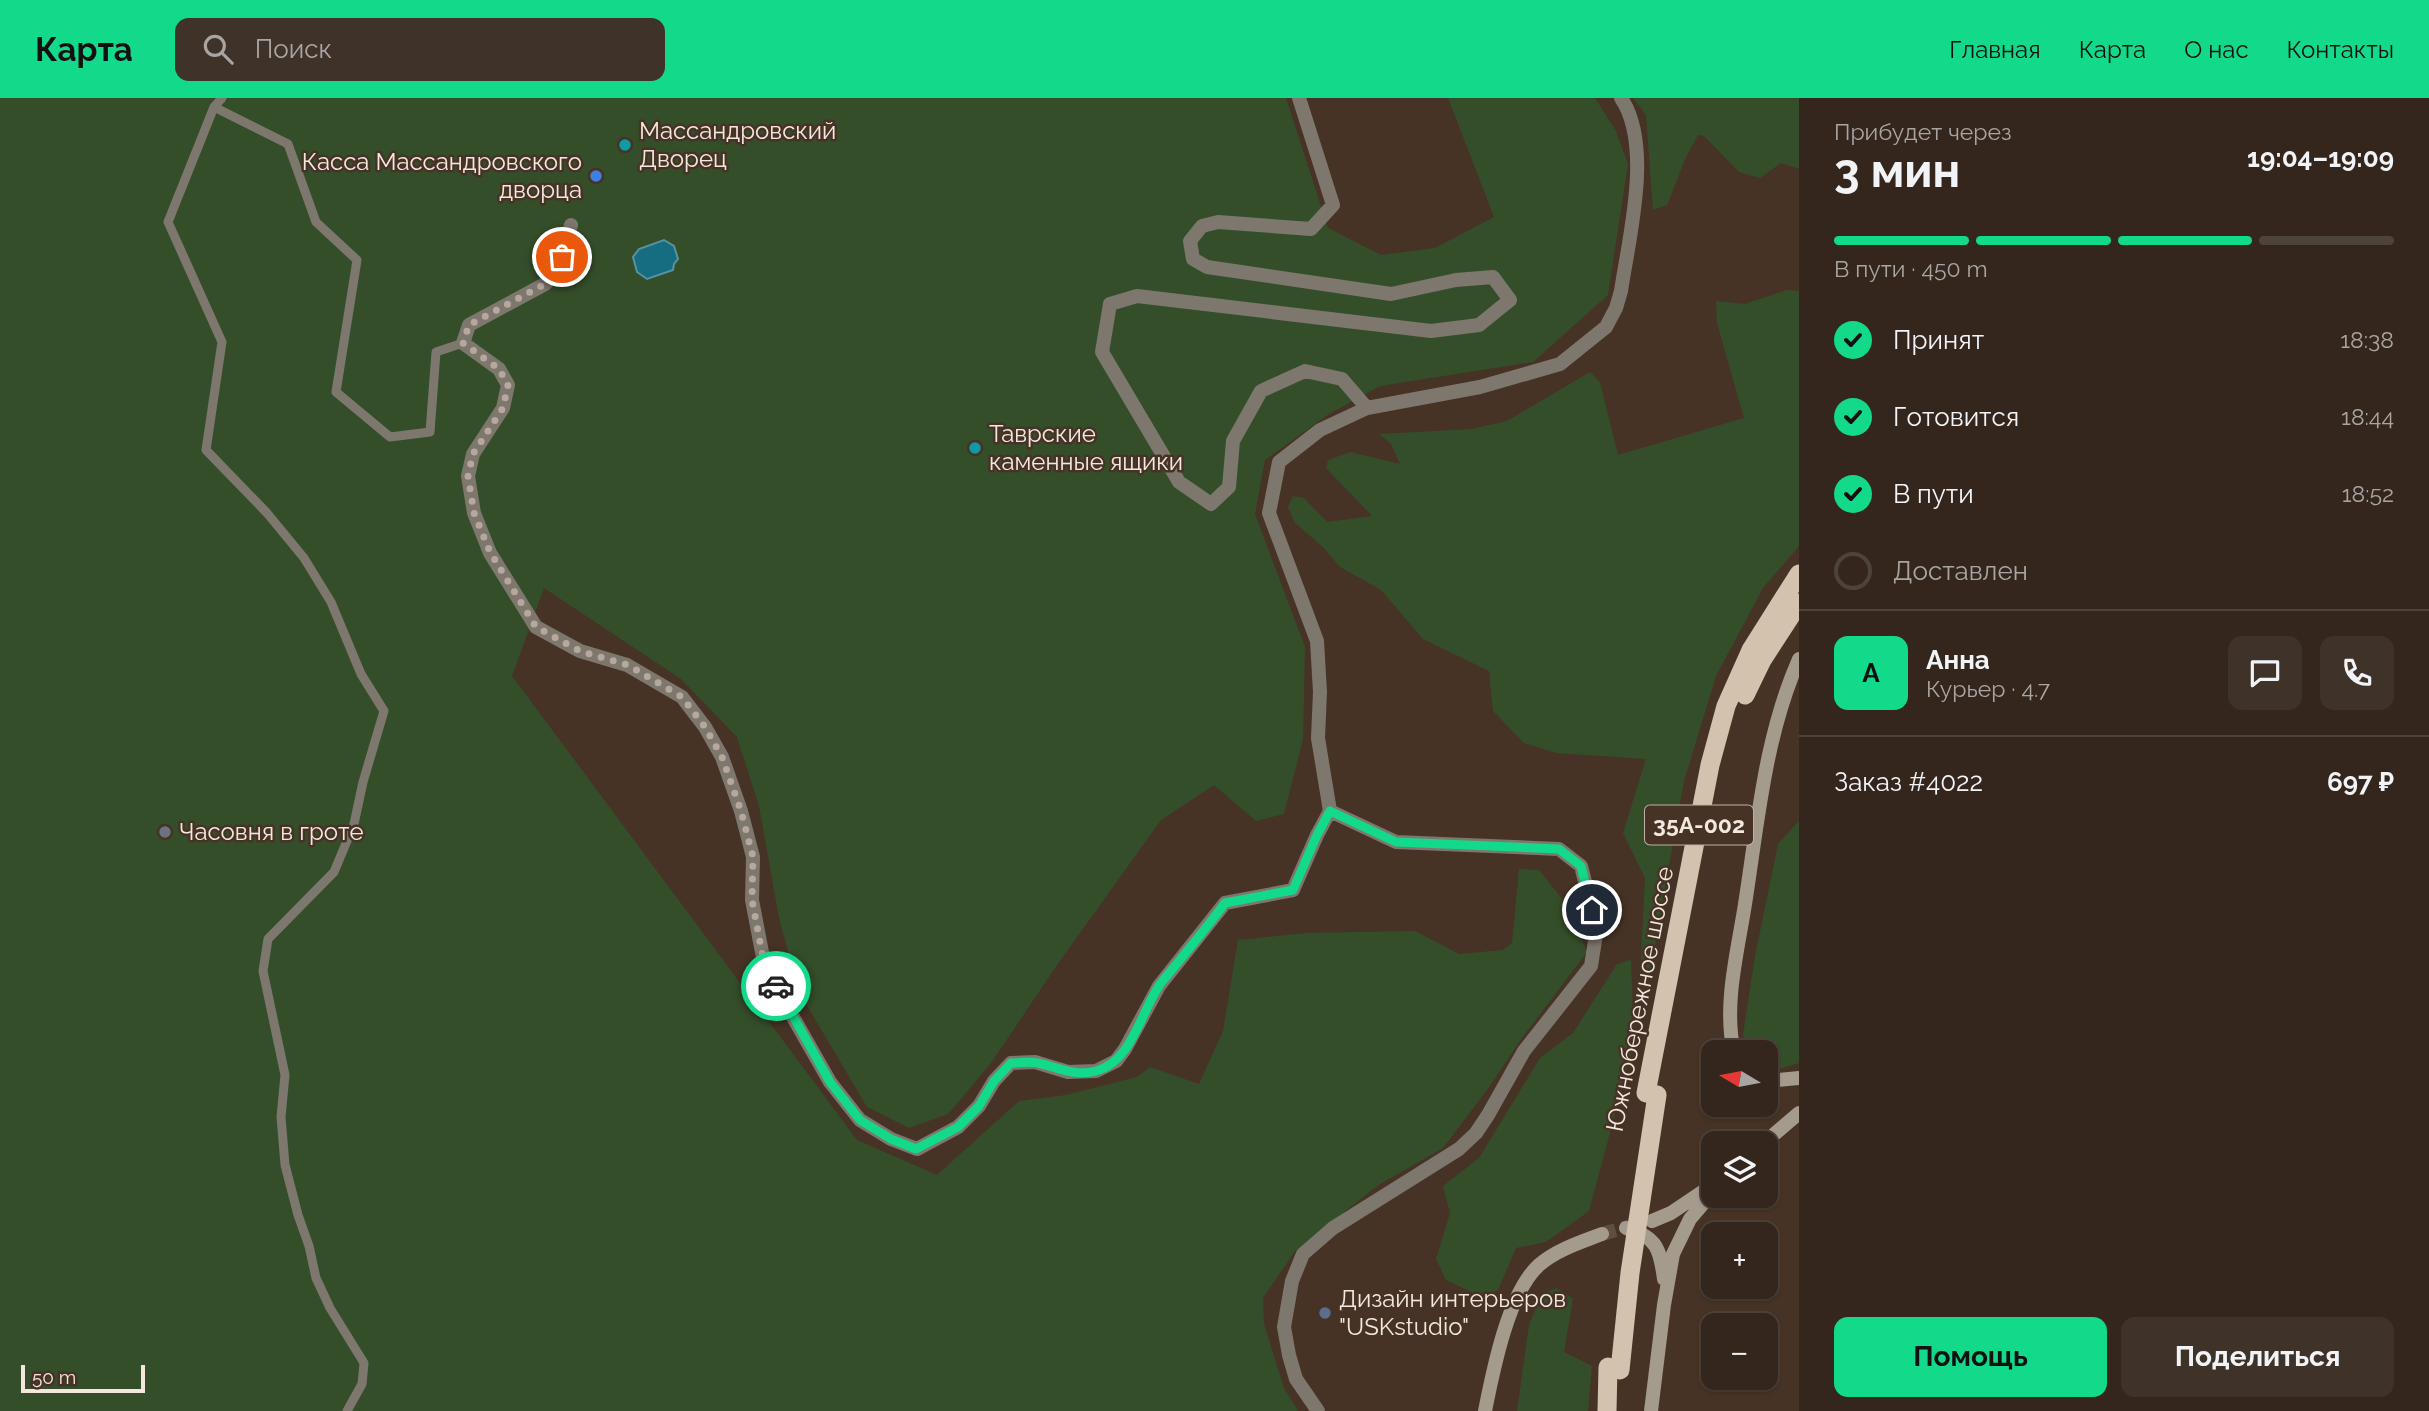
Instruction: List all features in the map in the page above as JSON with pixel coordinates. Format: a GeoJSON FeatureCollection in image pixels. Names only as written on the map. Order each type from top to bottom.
{"type":"FeatureCollection","features":[{"type":"Feature","properties":{"kind":"highway","name":"Южнобережное шоссе"},"geometry":{"type":"LineString","coordinates":[[1618,1411],[1614,1368],[1616,1278],[1710,765],[1726,706],[1751,650],[1799,574]]}},
{"type":"Feature","properties":{"kind":"highway","name":"Южнобережное шоссе"},"geometry":{"type":"LineString","coordinates":[[1651,1094],[1722,768],[1737,712],[1762,660],[1799,603]]}},
{"type":"Feature","properties":{"kind":"highway","name":"Южнобережное шоссе"},"geometry":{"type":"LineString","coordinates":[[1607,1411],[1614,1368]]}},
{"type":"Feature","properties":{"kind":"main road"},"geometry":{"type":"LineString","coordinates":[[1733,1040],[1730,1017],[1733,979],[1761,793],[1773,738],[1799,659]]}},
{"type":"Feature","properties":{"kind":"main road"},"geometry":{"type":"LineString","coordinates":[[1778,1080],[1799,1078]]}},
{"type":"Feature","properties":{"kind":"main road"},"geometry":{"type":"LineString","coordinates":[[1778,1131],[1799,1113]]}},
{"type":"Feature","properties":{"kind":"main road"},"geometry":{"type":"LineString","coordinates":[[1653,1221],[1671,1213],[1701,1193]]}},
{"type":"Feature","properties":{"kind":"main road"},"geometry":{"type":"LineString","coordinates":[[1651,1411],[1673,1254],[1690,1219],[1701,1206]]}},
{"type":"Feature","properties":{"kind":"main road"},"geometry":{"type":"LineString","coordinates":[[1626,1228],[1642,1233],[1659,1249],[1665,1283],[1664,1305]]}},
{"type":"Feature","properties":{"kind":"main road"},"geometry":{"type":"LineString","coordinates":[[1485,1411],[1497,1357],[1517,1297],[1526,1280],[1551,1256],[1602,1234]]}},
{"type":"Feature","properties":{"kind":"street"},"geometry":{"type":"LineString","coordinates":[[1299,98],[1333,205],[1311,229],[1218,222],[1202,226],[1190,241],[1193,259],[1207,267],[1391,294],[1456,280],[1493,277],[1510,300],[1479,325],[1431,331],[1138,296],[1110,304],[1102,352],[1179,482],[1211,504],[1229,487],[1233,441],[1261,391],[1306,371],[1342,379],[1367,408]]}},
{"type":"Feature","properties":{"kind":"street"},"geometry":{"type":"LineString","coordinates":[[572,225],[558,271],[545,284],[469,325],[463,343],[499,369],[508,385],[503,408],[473,454],[468,476],[474,513],[490,552],[536,627],[580,651],[628,665],[682,697],[705,727],[722,757],[753,857],[752,900],[765,968],[830,1082],[860,1120],[891,1139],[916,1149],[958,1127],[979,1106],[994,1081],[1011,1063],[1035,1062],[1068,1072],[1096,1071],[1116,1061],[1159,986],[1225,903],[1293,890],[1330,811],[1318,738],[1320,692],[1317,641],[1269,513],[1279,462],[1320,430],[1367,408],[1480,387],[1560,364],[1606,327],[1621,291],[1638,162],[1634,125],[1621,98]]}},
{"type":"Feature","properties":{"kind":"street"},"geometry":{"type":"LineString","coordinates":[[1318,1411],[1296,1379],[1284,1327],[1292,1281],[1303,1254],[1333,1228],[1459,1149],[1476,1133],[1524,1051],[1591,966],[1597,928],[1581,866],[1559,849],[1396,842],[1330,811]]}},
{"type":"Feature","properties":{"kind":"lane"},"geometry":{"type":"LineString","coordinates":[[222,98],[214,107],[169,222],[222,342],[206,450],[267,513],[304,558],[331,601],[361,674],[384,711],[354,824],[334,872],[268,939],[264,971],[285,1075],[281,1117],[285,1165],[316,1278],[330,1308],[364,1363],[362,1384],[347,1411]]}},
{"type":"Feature","properties":{"kind":"lane"},"geometry":{"type":"LineString","coordinates":[[214,107],[288,144],[316,222],[357,260],[336,392],[390,437],[430,432],[436,352],[463,343]]}},
{"type":"Feature","properties":{"kind":"green space"},"geometry":{"type":"Polygon","coordinates":[[[0,98],[1286,98],[1328,228],[1381,255],[1435,248],[1494,217],[1448,98],[1595,98],[1616,131],[1628,164],[1608,295],[1533,362],[1380,386],[1329,414],[1265,460],[1255,514],[1305,647],[1303,739],[1284,814],[1256,821],[1214,785],[1161,820],[991,1063],[948,1114],[909,1128],[867,1107],[799,992],[779,918],[759,806],[737,737],[681,679],[544,588],[512,676],[857,1140],[937,1175],[1019,1101],[1066,1095],[1137,1077],[1150,1067],[1199,1084],[1223,1031],[1238,940],[1306,933],[1415,931],[1459,954],[1503,950],[1512,943],[1519,869],[1539,870],[1567,905],[1587,952],[1443,1148],[1377,1186],[1295,1251],[1263,1298],[1264,1324],[1284,1388],[1298,1411],[0,1411],[0,98]]]}},
{"type":"Feature","properties":{"kind":"green space"},"geometry":{"type":"Polygon","coordinates":[[[1633,98],[1799,98],[1799,169],[1781,163],[1760,178],[1739,172],[1704,136],[1698,135],[1667,205],[1653,210],[1646,115],[1633,98]]]}},
{"type":"Feature","properties":{"kind":"green space"},"geometry":{"type":"Polygon","coordinates":[[[1787,290],[1799,291],[1799,546],[1763,588],[1716,676],[1684,781],[1651,968],[1640,976],[1645,878],[1623,833],[1646,759],[1556,753],[1524,743],[1493,711],[1489,671],[1423,639],[1381,590],[1340,567],[1323,547],[1295,523],[1288,507],[1293,496],[1304,498],[1327,522],[1372,516],[1326,468],[1328,460],[1350,452],[1400,464],[1391,444],[1379,434],[1472,429],[1507,421],[1590,372],[1600,382],[1618,455],[1744,418],[1717,323],[1716,301],[1745,304],[1787,290]]]}},
{"type":"Feature","properties":{"kind":"green space"},"geometry":{"type":"Polygon","coordinates":[[[1799,821],[1799,1063],[1779,1069],[1778,1040],[1744,1040],[1743,1035],[1755,956],[1778,844],[1799,821]]]}},
{"type":"Feature","properties":{"kind":"green space"},"geometry":{"type":"Polygon","coordinates":[[[1631,960],[1634,1043],[1589,1211],[1546,1242],[1516,1248],[1498,1290],[1480,1296],[1446,1280],[1436,1259],[1450,1213],[1443,1186],[1479,1158],[1540,1058],[1573,1033],[1617,964],[1631,960]]]}},
{"type":"Feature","properties":{"kind":"green space"},"geometry":{"type":"Polygon","coordinates":[[[1557,1288],[1573,1299],[1564,1352],[1592,1366],[1588,1411],[1517,1411],[1529,1325],[1542,1293],[1557,1288]]]}},
{"type":"Feature","properties":{"kind":"water"},"geometry":{"type":"Polygon","coordinates":[[[664,240],[674,246],[678,259],[673,270],[647,279],[637,272],[633,257],[639,249],[664,240]]]}},
{"type":"Feature","properties":{"kind":"tunnel"},"geometry":{"type":"LineString","coordinates":[[1602,1234],[1635,1225]]}},
{"type":"Feature","properties":{"kind":"way so far"},"geometry":{"type":"LineString","coordinates":[[562,257],[558,271],[545,284],[469,325],[463,343],[499,369],[508,385],[503,408],[473,454],[468,476],[474,513],[490,552],[536,627],[580,651],[628,665],[682,697],[705,727],[722,757],[741,811],[753,857],[752,900],[765,968],[776,986]]}},
{"type":"Feature","properties":{"kind":"place","name":"Массандровский Дворец"},"geometry":{"type":"Point","coordinates":[625,145]}},
{"type":"Feature","properties":{"kind":"place","name":"Касса Массандровского дворца"},"geometry":{"type":"Point","coordinates":[596,176]}},
{"type":"Feature","properties":{"kind":"place","name":"Таврские каменные ящики"},"geometry":{"type":"Point","coordinates":[975,448]}},
{"type":"Feature","properties":{"kind":"place","name":"Часовня в гроте"},"geometry":{"type":"Point","coordinates":[165,832]}},
{"type":"Feature","properties":{"kind":"place","name":"Дизайн интерьеров \"USKstudio\""},"geometry":{"type":"Point","coordinates":[1325,1313]}},
{"type":"Feature","properties":{"kind":"route"},"geometry":{"type":"LineString","coordinates":[[776,986],[830,1082],[860,1120],[891,1139],[916,1149],[958,1127],[979,1106],[994,1081],[1011,1063],[1035,1062],[1068,1072],[1082,1072],[1096,1071],[1116,1061],[1159,986],[1225,903],[1293,890],[1330,811],[1396,842],[1559,849],[1581,866],[1592,910]]}}]}
